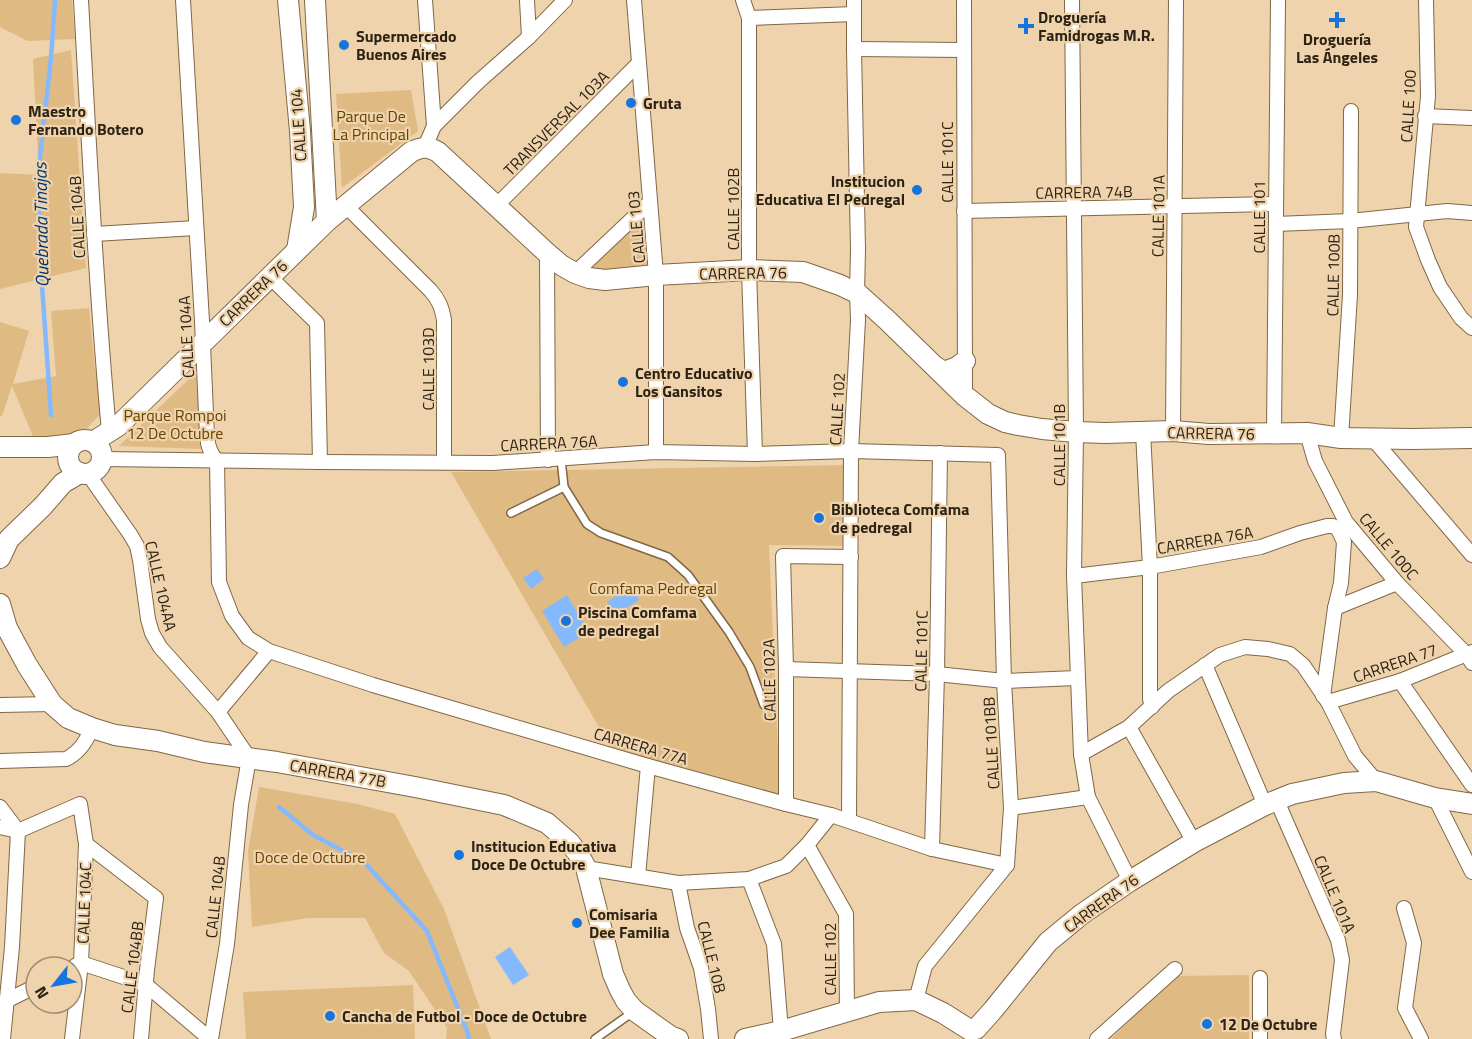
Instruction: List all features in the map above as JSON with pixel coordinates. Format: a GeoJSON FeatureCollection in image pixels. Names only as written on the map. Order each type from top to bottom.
{"type":"FeatureCollection","features":[{"type":"Feature","properties":{"kind":"street","name":"CALLE 104B"},"geometry":{"type":"LineString","coordinates":[[81,0],[102,353],[88,456]]}},
{"type":"Feature","properties":{"kind":"street","name":"CALLE 104A"},"geometry":{"type":"LineString","coordinates":[[183,0],[208,447],[217,461],[219,582],[232,616],[248,638],[269,651]]}},
{"type":"Feature","properties":{"kind":"street","name":"CALLE 104"},"geometry":{"type":"LineString","coordinates":[[288,0],[300,131],[304,207],[297,250]]}},
{"type":"Feature","properties":{"kind":"street","name":"CALLE 104"},"geometry":{"type":"LineString","coordinates":[[315,0],[327,221]]}},
{"type":"Feature","properties":{"kind":"street"},"geometry":{"type":"LineString","coordinates":[[425,0],[434,126]]}},
{"type":"Feature","properties":{"kind":"street"},"geometry":{"type":"LineString","coordinates":[[527,0],[529,37]]}},
{"type":"Feature","properties":{"kind":"street"},"geometry":{"type":"LineString","coordinates":[[425,147],[434,126],[565,0]]}},
{"type":"Feature","properties":{"kind":"street","name":"CALLE 103"},"geometry":{"type":"LineString","coordinates":[[634,0],[656,275],[656,452]]}},
{"type":"Feature","properties":{"kind":"street","name":"CALLE 102B"},"geometry":{"type":"LineString","coordinates":[[743,0],[749,18],[749,270],[755,454]]}},
{"type":"Feature","properties":{"kind":"street","name":"CALLE 102"},"geometry":{"type":"LineString","coordinates":[[849,820],[851,451],[858,320],[854,0]]}},
{"type":"Feature","properties":{"kind":"street","name":"CALLE 101C"},"geometry":{"type":"LineString","coordinates":[[964,0],[965,396]]}},
{"type":"Feature","properties":{"kind":"street","name":"CALLE 101B"},"geometry":{"type":"LineString","coordinates":[[1072,0],[1076,432],[1074,576],[1081,754],[1088,797],[1130,880]]}},
{"type":"Feature","properties":{"kind":"street","name":"CALLE 101A"},"geometry":{"type":"LineString","coordinates":[[1173,431],[1176,0]]}},
{"type":"Feature","properties":{"kind":"street","name":"CALLE 101"},"geometry":{"type":"LineString","coordinates":[[1274,434],[1278,0]]}},
{"type":"Feature","properties":{"kind":"street","name":"CALLE 100"},"geometry":{"type":"LineString","coordinates":[[1426,0],[1428,96],[1416,227],[1440,287],[1461,318],[1472,328]]}},
{"type":"Feature","properties":{"kind":"street"},"geometry":{"type":"LineString","coordinates":[[749,18],[854,14]]}},
{"type":"Feature","properties":{"kind":"street"},"geometry":{"type":"LineString","coordinates":[[854,49],[964,50]]}},
{"type":"Feature","properties":{"kind":"street","name":"TRANSVERSAL 103A"},"geometry":{"type":"LineString","coordinates":[[496,206],[639,63]]}},
{"type":"Feature","properties":{"kind":"street","name":"CALLE 100B"},"geometry":{"type":"LineString","coordinates":[[1341,438],[1350,295],[1351,111]]}},
{"type":"Feature","properties":{"kind":"street"},"geometry":{"type":"LineString","coordinates":[[1425,116],[1472,118]]}},
{"type":"Feature","properties":{"kind":"street","name":"CARRERA 76"},"geometry":{"type":"LineString","coordinates":[[0,558],[9,539],[43,506],[88,456],[297,250],[327,221],[411,152],[425,147],[438,152],[561,265],[589,278],[605,280],[749,270],[803,272],[857,293],[965,396],[988,414],[1005,422],[1076,432],[1173,431],[1209,434],[1307,434],[1373,439],[1472,438]]}},
{"type":"Feature","properties":{"kind":"street"},"geometry":{"type":"LineString","coordinates":[[575,273],[650,202]]}},
{"type":"Feature","properties":{"kind":"street","name":"CARRERA 74B"},"geometry":{"type":"LineString","coordinates":[[964,210],[1276,204]]}},
{"type":"Feature","properties":{"kind":"street","name":"CALLE 103D"},"geometry":{"type":"LineString","coordinates":[[346,206],[431,291],[441,306],[444,320],[444,462]]}},
{"type":"Feature","properties":{"kind":"street"},"geometry":{"type":"LineString","coordinates":[[1276,224],[1350,221],[1448,211],[1472,213]]}},
{"type":"Feature","properties":{"kind":"street"},"geometry":{"type":"LineString","coordinates":[[94,234],[196,228]]}},
{"type":"Feature","properties":{"kind":"street"},"geometry":{"type":"LineString","coordinates":[[547,253],[555,460]]}},
{"type":"Feature","properties":{"kind":"street"},"geometry":{"type":"LineString","coordinates":[[270,277],[317,323],[320,462]]}},
{"type":"Feature","properties":{"kind":"street"},"geometry":{"type":"LineString","coordinates":[[936,367],[944,372],[965,361]]}},
{"type":"Feature","properties":{"kind":"street"},"geometry":{"type":"LineString","coordinates":[[182,363],[196,364],[205,371]]}},
{"type":"Feature","properties":{"kind":"street"},"geometry":{"type":"LineString","coordinates":[[1143,432],[1150,567],[1150,699],[1152,706]]}},
{"type":"Feature","properties":{"kind":"street","name":"CALLE 100C"},"geometry":{"type":"LineString","coordinates":[[1307,434],[1315,461],[1346,522],[1396,583],[1470,657]]}},
{"type":"Feature","properties":{"kind":"street"},"geometry":{"type":"LineString","coordinates":[[1373,439],[1472,554]]}},
{"type":"Feature","properties":{"kind":"street"},"geometry":{"type":"LineString","coordinates":[[0,447],[48,447],[88,456]]}},
{"type":"Feature","properties":{"kind":"street","name":"CARRERA 76A"},"geometry":{"type":"LineString","coordinates":[[88,456],[217,461],[493,463],[656,452],[755,454],[851,451],[998,455]]}},
{"type":"Feature","properties":{"kind":"street","name":"CALLE 101C"},"geometry":{"type":"LineString","coordinates":[[932,849],[940,453]]}},
{"type":"Feature","properties":{"kind":"street","name":"CALLE 101BB"},"geometry":{"type":"LineString","coordinates":[[998,455],[1004,681],[1011,808],[1006,866]]}},
{"type":"Feature","properties":{"kind":"street","name":"CALLE 104AA"},"geometry":{"type":"LineString","coordinates":[[88,456],[137,546],[152,633],[160,647],[218,712],[249,758]]}},
{"type":"Feature","properties":{"kind":"street","name":"CARRERA 76A"},"geometry":{"type":"LineString","coordinates":[[1074,576],[1150,567],[1261,548],[1300,533],[1333,526],[1338,529],[1344,543],[1341,583],[1335,608]]}},
{"type":"Feature","properties":{"kind":"street","name":"CALLE 102A"},"geometry":{"type":"LineString","coordinates":[[786,804],[783,556],[851,556]]}},
{"type":"Feature","properties":{"kind":"street"},"geometry":{"type":"LineString","coordinates":[[1326,699],[1335,608],[1396,583]]}},
{"type":"Feature","properties":{"kind":"street"},"geometry":{"type":"LineString","coordinates":[[0,604],[7,628],[52,704]]}},
{"type":"Feature","properties":{"kind":"street"},"geometry":{"type":"LineString","coordinates":[[1081,754],[1129,727],[1167,691],[1220,655],[1245,647],[1268,649],[1290,654],[1303,665],[1326,699],[1355,756],[1376,781]]}},
{"type":"Feature","properties":{"kind":"street"},"geometry":{"type":"LineString","coordinates":[[218,712],[269,651]]}},
{"type":"Feature","properties":{"kind":"street","name":"CARRERA 77A"},"geometry":{"type":"LineString","coordinates":[[269,651],[373,686],[648,766],[849,820],[932,849],[1006,866]]}},
{"type":"Feature","properties":{"kind":"street","name":"CARRERA 77"},"geometry":{"type":"LineString","coordinates":[[1326,699],[1400,681],[1470,657]]}},
{"type":"Feature","properties":{"kind":"street","name":"CALLE 101A"},"geometry":{"type":"LineString","coordinates":[[1205,665],[1338,940],[1342,960],[1334,1039]]}},
{"type":"Feature","properties":{"kind":"street"},"geometry":{"type":"LineString","coordinates":[[786,669],[937,674],[1004,681],[1077,678]]}},
{"type":"Feature","properties":{"kind":"street"},"geometry":{"type":"LineString","coordinates":[[1400,681],[1472,785]]}},
{"type":"Feature","properties":{"kind":"street"},"geometry":{"type":"LineString","coordinates":[[0,705],[52,704]]}},
{"type":"Feature","properties":{"kind":"street","name":"CARRERA 77B"},"geometry":{"type":"LineString","coordinates":[[52,704],[68,718],[115,735],[158,741],[204,752],[358,776],[504,805],[547,824],[570,843],[586,868],[613,974],[623,995],[635,1011],[670,1036],[678,1039]]}},
{"type":"Feature","properties":{"kind":"street"},"geometry":{"type":"LineString","coordinates":[[1129,727],[1194,842]]}},
{"type":"Feature","properties":{"kind":"street"},"geometry":{"type":"LineString","coordinates":[[0,761],[66,759],[79,751],[92,728]]}},
{"type":"Feature","properties":{"kind":"street","name":"CALLE 104B"},"geometry":{"type":"LineString","coordinates":[[211,1039],[211,1005],[227,944],[241,805],[249,758]]}},
{"type":"Feature","properties":{"kind":"street"},"geometry":{"type":"LineString","coordinates":[[638,876],[648,766]]}},
{"type":"Feature","properties":{"kind":"street","name":"CARRERA 76"},"geometry":{"type":"LineString","coordinates":[[975,1035],[1048,942],[1082,914],[1130,880],[1194,842],[1271,803],[1292,794],[1334,785],[1376,781],[1435,798],[1472,804]]}},
{"type":"Feature","properties":{"kind":"street"},"geometry":{"type":"LineString","coordinates":[[1011,808],[1088,797]]}},
{"type":"Feature","properties":{"kind":"street"},"geometry":{"type":"LineString","coordinates":[[1435,798],[1472,872]]}},
{"type":"Feature","properties":{"kind":"street","name":"CALLE 104C"},"geometry":{"type":"LineString","coordinates":[[18,831],[80,804],[86,844],[78,955]]}},
{"type":"Feature","properties":{"kind":"street"},"geometry":{"type":"LineString","coordinates":[[0,807],[18,831],[6,951],[3,1039]]}},
{"type":"Feature","properties":{"kind":"street"},"geometry":{"type":"LineString","coordinates":[[586,868],[678,883],[749,879],[786,866],[831,815]]}},
{"type":"Feature","properties":{"kind":"street"},"geometry":{"type":"LineString","coordinates":[[0,827],[18,831]]}},
{"type":"Feature","properties":{"kind":"street","name":"CALLE 104BB"},"geometry":{"type":"LineString","coordinates":[[86,844],[156,898],[141,1039]]}},
{"type":"Feature","properties":{"kind":"street","name":"CALLE 102"},"geometry":{"type":"LineString","coordinates":[[807,844],[846,914],[847,1012]]}},
{"type":"Feature","properties":{"kind":"street"},"geometry":{"type":"LineString","coordinates":[[916,1000],[925,966],[1006,866]]}},
{"type":"Feature","properties":{"kind":"street"},"geometry":{"type":"LineString","coordinates":[[749,879],[774,944],[780,1031]]}},
{"type":"Feature","properties":{"kind":"street","name":"CALLE 10B"},"geometry":{"type":"LineString","coordinates":[[678,883],[687,927],[700,968],[711,1039]]}},
{"type":"Feature","properties":{"kind":"street"},"geometry":{"type":"LineString","coordinates":[[1404,908],[1414,943],[1405,1008],[1420,1039]]}},
{"type":"Feature","properties":{"kind":"street"},"geometry":{"type":"LineString","coordinates":[[84,967],[146,984],[211,1039]]}},
{"type":"Feature","properties":{"kind":"street"},"geometry":{"type":"LineString","coordinates":[[1097,1039],[1175,969]]}},
{"type":"Feature","properties":{"kind":"street"},"geometry":{"type":"LineString","coordinates":[[1260,978],[1260,1039]]}},
{"type":"Feature","properties":{"kind":"street"},"geometry":{"type":"LineString","coordinates":[[6,1001],[24,992]]}},
{"type":"Feature","properties":{"kind":"street"},"geometry":{"type":"LineString","coordinates":[[745,1039],[879,1002],[916,1000],[943,1013],[975,1035]]}},
{"type":"Feature","properties":{"kind":"street","name":"CALLE 104C"},"geometry":{"type":"LineString","coordinates":[[72,1039],[74,1015]]}},
{"type":"Feature","properties":{"kind":"lane"},"geometry":{"type":"LineString","coordinates":[[555,460],[564,487],[587,524],[601,533],[668,557],[688,575],[729,632],[750,668],[764,705]]}},
{"type":"Feature","properties":{"kind":"lane"},"geometry":{"type":"LineString","coordinates":[[511,513],[564,487]]}},
{"type":"Feature","properties":{"kind":"lane"},"geometry":{"type":"LineString","coordinates":[[595,1039],[635,1011]]}},
{"type":"Feature","properties":{"kind":"green space"},"geometry":{"type":"Polygon","coordinates":[[[0,0],[72,0],[75,39],[28,41],[0,27],[0,0]]]}},
{"type":"Feature","properties":{"kind":"green space"},"geometry":{"type":"Polygon","coordinates":[[[71,50],[86,268],[0,289],[0,173],[39,175],[33,59],[71,50]]]}},
{"type":"Feature","properties":{"kind":"green space","name":"Parque De La Principal"},"geometry":{"type":"Polygon","coordinates":[[[411,90],[418,131],[342,188],[336,94],[411,90]]]}},
{"type":"Feature","properties":{"kind":"green space"},"geometry":{"type":"Polygon","coordinates":[[[645,213],[647,277],[581,270],[645,213]]]}},
{"type":"Feature","properties":{"kind":"green space"},"geometry":{"type":"Polygon","coordinates":[[[89,308],[95,370],[98,370],[105,409],[77,439],[35,441],[12,386],[2,416],[0,416],[0,322],[29,331],[13,384],[56,376],[51,311],[89,308]]]}},
{"type":"Feature","properties":{"kind":"green space","name":"Parque Rompoi 12 De Octubre"},"geometry":{"type":"Polygon","coordinates":[[[191,377],[196,377],[202,449],[119,446],[191,377]]]}},
{"type":"Feature","properties":{"kind":"green space","name":"Comfama Pedregal"},"geometry":{"type":"Polygon","coordinates":[[[850,465],[853,546],[769,545],[780,796],[611,748],[451,472],[850,465]]]}},
{"type":"Feature","properties":{"kind":"green space","name":"Doce de Octubre"},"geometry":{"type":"Polygon","coordinates":[[[259,787],[358,804],[395,814],[444,909],[491,1039],[446,1039],[447,1028],[409,971],[384,953],[365,918],[308,918],[252,927],[248,851],[259,787]]]}},
{"type":"Feature","properties":{"kind":"green space","name":"12 De Octubre"},"geometry":{"type":"Polygon","coordinates":[[[1249,975],[1249,1039],[1111,1039],[1174,976],[1249,975]]]}},
{"type":"Feature","properties":{"kind":"green space","name":"Cancha de Futbol - Doce de Octubre"},"geometry":{"type":"Polygon","coordinates":[[[413,985],[415,1039],[246,1039],[243,992],[413,985]]]}},
{"type":"Feature","properties":{"kind":"water"},"geometry":{"type":"Polygon","coordinates":[[[537,569],[544,579],[531,589],[523,578],[537,569]]]}},
{"type":"Feature","properties":{"kind":"water"},"geometry":{"type":"Polygon","coordinates":[[[631,586],[639,600],[615,615],[607,602],[631,586]]]}},
{"type":"Feature","properties":{"kind":"water","name":"Piscina Comfama de pedregal"},"geometry":{"type":"Polygon","coordinates":[[[567,595],[589,632],[564,647],[542,611],[567,595]]]}},
{"type":"Feature","properties":{"kind":"water"},"geometry":{"type":"Polygon","coordinates":[[[510,947],[529,975],[513,985],[495,957],[510,947]]]}},
{"type":"Feature","properties":{"kind":"waterway","name":"Quebrada Tinajas"},"geometry":{"type":"LineString","coordinates":[[51,415],[40,256],[38,175],[55,0]]}},
{"type":"Feature","properties":{"kind":"waterway","name":"Quebrada Tinajas"},"geometry":{"type":"LineString","coordinates":[[279,807],[313,835],[364,862],[427,931],[469,1039]]}},
{"type":"Feature","properties":{"kind":"place","name":"Droguería Las Ángeles"},"geometry":{"type":"Point","coordinates":[1337,20]}},
{"type":"Feature","properties":{"kind":"place","name":"Droguería Famidrogas M.R."},"geometry":{"type":"Point","coordinates":[1026,26]}},
{"type":"Feature","properties":{"kind":"place","name":"Supermercado Buenos Aires"},"geometry":{"type":"Point","coordinates":[344,45]}},
{"type":"Feature","properties":{"kind":"place","name":"Gruta"},"geometry":{"type":"Point","coordinates":[631,103]}},
{"type":"Feature","properties":{"kind":"place","name":"Maestro Fernando Botero"},"geometry":{"type":"Point","coordinates":[16,120]}},
{"type":"Feature","properties":{"kind":"place","name":"Institucion Educativa El Pedregal"},"geometry":{"type":"Point","coordinates":[917,190]}},
{"type":"Feature","properties":{"kind":"place","name":"Centro Educativo Los Gansitos"},"geometry":{"type":"Point","coordinates":[623,382]}},
{"type":"Feature","properties":{"kind":"place","name":"Biblioteca Comfama de pedregal"},"geometry":{"type":"Point","coordinates":[819,518]}},
{"type":"Feature","properties":{"kind":"place","name":"Piscina Comfama de pedregal"},"geometry":{"type":"Point","coordinates":[566,621]}},
{"type":"Feature","properties":{"kind":"place","name":"Institucion Educativa Doce De Octubre"},"geometry":{"type":"Point","coordinates":[459,855]}},
{"type":"Feature","properties":{"kind":"place","name":"Comisaria Dee Familia"},"geometry":{"type":"Point","coordinates":[577,923]}},
{"type":"Feature","properties":{"kind":"place","name":"Cancha de Futbol - Doce de Octubre"},"geometry":{"type":"Point","coordinates":[330,1016]}},
{"type":"Feature","properties":{"kind":"place","name":"12 De Octubre"},"geometry":{"type":"Point","coordinates":[1207,1024]}}]}
